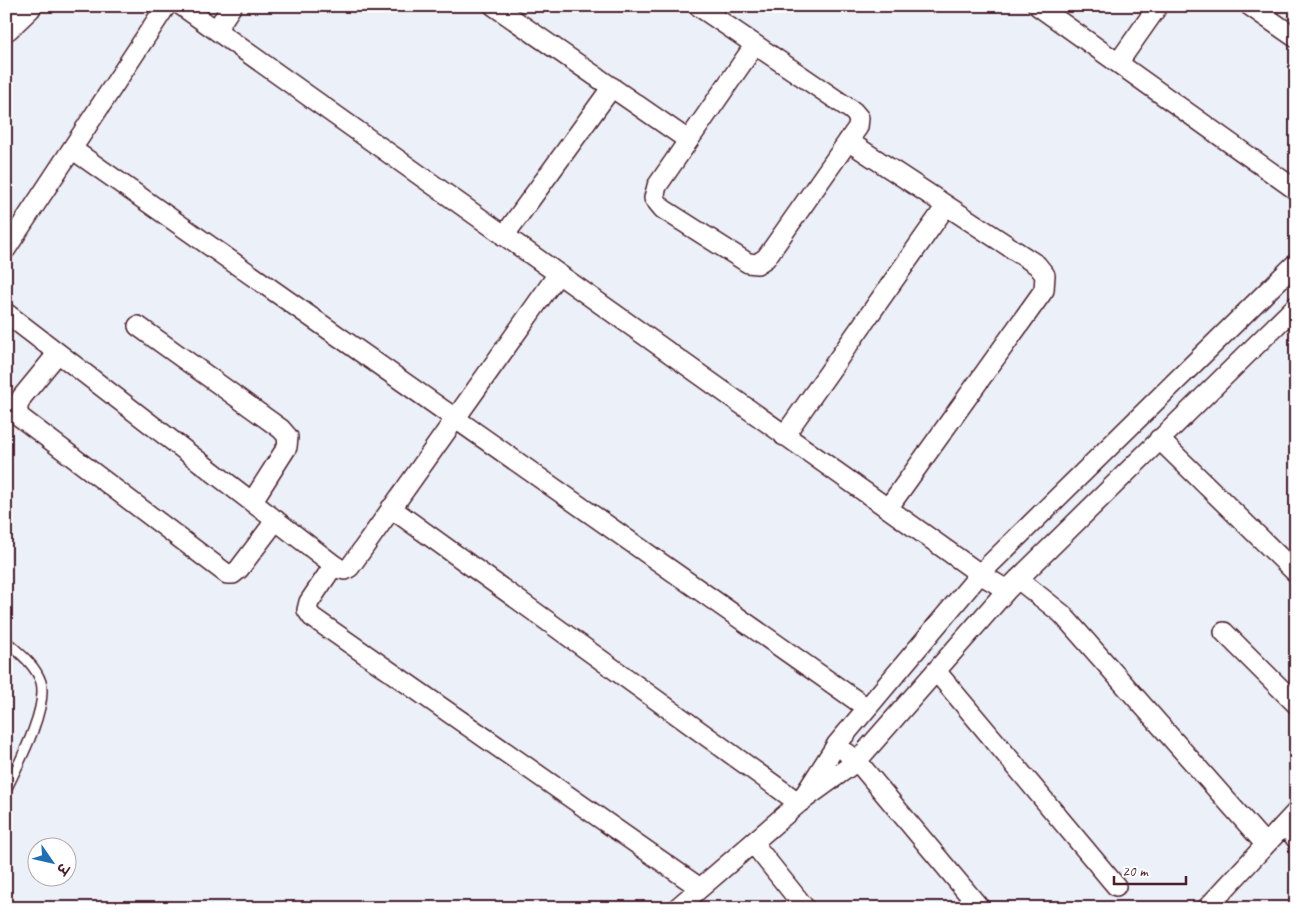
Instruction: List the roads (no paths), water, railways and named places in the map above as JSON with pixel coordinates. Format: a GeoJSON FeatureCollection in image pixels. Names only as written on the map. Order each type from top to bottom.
{"type":"FeatureCollection","features":[{"type":"Feature","properties":{"kind":"highway"},"geometry":{"type":"LineString","coordinates":[[6,26],[27,6]]}},
{"type":"Feature","properties":{"kind":"street"},"geometry":{"type":"LineString","coordinates":[[6,249],[166,6]]}},
{"type":"Feature","properties":{"kind":"street"},"geometry":{"type":"LineString","coordinates":[[182,6],[980,574],[1012,584],[1062,614],[1265,844]]}},
{"type":"Feature","properties":{"kind":"street"},"geometry":{"type":"LineString","coordinates":[[216,30],[232,6]]}},
{"type":"Feature","properties":{"kind":"street"},"geometry":{"type":"LineString","coordinates":[[494,6],[688,140]]}},
{"type":"Feature","properties":{"kind":"street"},"geometry":{"type":"LineString","coordinates":[[698,6],[754,46],[853,111],[859,118],[858,127],[766,258],[758,264],[748,262],[670,214],[654,198],[657,186],[754,46]]}},
{"type":"Feature","properties":{"kind":"street"},"geometry":{"type":"LineString","coordinates":[[1038,6],[1296,190]]}},
{"type":"Feature","properties":{"kind":"street"},"geometry":{"type":"LineString","coordinates":[[1118,64],[1158,6]]}},
{"type":"Feature","properties":{"kind":"street"},"geometry":{"type":"LineString","coordinates":[[1250,6],[1296,38]]}},
{"type":"Feature","properties":{"kind":"street"},"geometry":{"type":"LineString","coordinates":[[504,236],[612,87]]}},
{"type":"Feature","properties":{"kind":"street"},"geometry":{"type":"LineString","coordinates":[[848,141],[1037,265],[1045,275],[1044,290],[888,508]]}},
{"type":"Feature","properties":{"kind":"street"},"geometry":{"type":"LineString","coordinates":[[72,149],[867,708]]}},
{"type":"Feature","properties":{"kind":"street"},"geometry":{"type":"LineString","coordinates":[[784,436],[946,206]]}},
{"type":"Feature","properties":{"kind":"street"},"geometry":{"type":"LineString","coordinates":[[799,803],[837,744],[980,574],[1296,263]]}},
{"type":"Feature","properties":{"kind":"street"},"geometry":{"type":"LineString","coordinates":[[6,314],[340,569],[345,570],[350,567],[558,274]]}},
{"type":"Feature","properties":{"kind":"street"},"geometry":{"type":"LineString","coordinates":[[677,908],[799,803],[858,761],[1012,584],[1296,306]]}},
{"type":"Feature","properties":{"kind":"street"},"geometry":{"type":"LineString","coordinates":[[138,326],[281,429],[288,437],[287,447],[252,502]]}},
{"type":"Feature","properties":{"kind":"street"},"geometry":{"type":"LineString","coordinates":[[58,353],[22,397],[17,411],[20,418],[57,447],[226,574],[233,574],[240,569],[276,520]]}},
{"type":"Feature","properties":{"kind":"street"},"geometry":{"type":"LineString","coordinates":[[1159,439],[1296,573]]}},
{"type":"Feature","properties":{"kind":"street"},"geometry":{"type":"LineString","coordinates":[[391,508],[799,803]]}},
{"type":"Feature","properties":{"kind":"street"},"geometry":{"type":"LineString","coordinates":[[334,564],[309,602],[307,610],[312,617],[700,888]]}},
{"type":"Feature","properties":{"kind":"street"},"geometry":{"type":"LineString","coordinates":[[1224,632],[1296,704]]}},
{"type":"Feature","properties":{"kind":"street"},"geometry":{"type":"LineString","coordinates":[[936,671],[1116,886]]}},
{"type":"Feature","properties":{"kind":"street"},"geometry":{"type":"LineString","coordinates":[[837,744],[858,761],[980,908]]}},
{"type":"Feature","properties":{"kind":"street"},"geometry":{"type":"LineString","coordinates":[[1207,908],[1265,844],[1292,825]]}},
{"type":"Feature","properties":{"kind":"street"},"geometry":{"type":"LineString","coordinates":[[753,843],[805,908]]}},
{"type":"Feature","properties":{"kind":"lane"},"geometry":{"type":"LineString","coordinates":[[6,641],[32,665],[40,681],[42,694],[40,710],[21,759],[6,790]]}}]}
